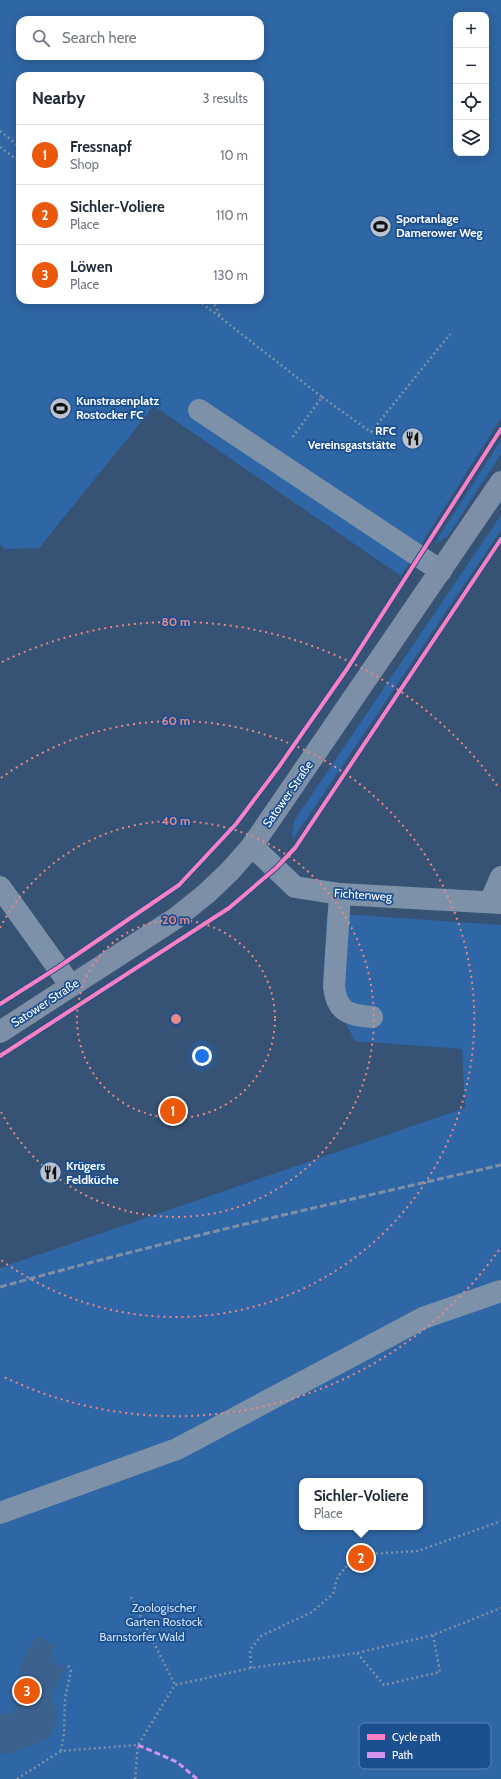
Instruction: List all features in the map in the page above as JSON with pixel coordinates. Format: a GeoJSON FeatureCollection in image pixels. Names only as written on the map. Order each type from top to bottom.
{"type":"FeatureCollection","features":[{"type":"Feature","properties":{"kind":"main road","name":"Satower Straße"},"geometry":{"type":"LineString","coordinates":[[0,1032],[176,918],[207,893],[230,871],[252,846],[501,482]]}},
{"type":"Feature","properties":{"kind":"street"},"geometry":{"type":"LineString","coordinates":[[199,410],[441,571]]}},
{"type":"Feature","properties":{"kind":"street","name":"Fichtenweg"},"geometry":{"type":"LineString","coordinates":[[252,846],[295,887],[340,894],[496,903],[501,877]]}},
{"type":"Feature","properties":{"kind":"street"},"geometry":{"type":"LineString","coordinates":[[0,887],[71,986]]}},
{"type":"Feature","properties":{"kind":"street"},"geometry":{"type":"LineString","coordinates":[[340,894],[334,987],[335,996],[340,1006],[352,1015],[372,1017]]}},
{"type":"Feature","properties":{"kind":"street"},"geometry":{"type":"LineString","coordinates":[[0,1513],[177,1448],[423,1318],[501,1291]]}},
{"type":"Feature","properties":{"kind":"path"},"geometry":{"type":"LineString","coordinates":[[0,131],[16,144]]}},
{"type":"Feature","properties":{"kind":"path"},"geometry":{"type":"LineString","coordinates":[[0,147],[16,159]]}},
{"type":"Feature","properties":{"kind":"path"},"geometry":{"type":"LineString","coordinates":[[203,304],[322,397],[371,432],[450,334]]}},
{"type":"Feature","properties":{"kind":"path"},"geometry":{"type":"LineString","coordinates":[[214,304],[223,319]]}},
{"type":"Feature","properties":{"kind":"path"},"geometry":{"type":"LineString","coordinates":[[275,461],[322,397]]}},
{"type":"Feature","properties":{"kind":"path"},"geometry":{"type":"LineString","coordinates":[[251,1668],[250,1650],[261,1636],[312,1612],[332,1594],[338,1576],[352,1559],[369,1554],[418,1551],[501,1521]]}},
{"type":"Feature","properties":{"kind":"path"},"geometry":{"type":"LineString","coordinates":[[131,1597],[175,1685]]}},
{"type":"Feature","properties":{"kind":"path"},"geometry":{"type":"LineString","coordinates":[[135,1779],[138,1745],[175,1685],[251,1668],[357,1653],[433,1635],[501,1608]]}},
{"type":"Feature","properties":{"kind":"path"},"geometry":{"type":"LineString","coordinates":[[357,1653],[384,1685],[440,1672],[433,1635]]}},
{"type":"Feature","properties":{"kind":"path"},"geometry":{"type":"LineString","coordinates":[[61,1751],[64,1734],[65,1698],[71,1671],[68,1665]]}},
{"type":"Feature","properties":{"kind":"path"},"geometry":{"type":"LineString","coordinates":[[17,1779],[61,1751],[138,1745]]}},
{"type":"Feature","properties":{"kind":"green space","name":"Sportanlage Damerower Weg"},"geometry":{"type":"Polygon","coordinates":[[[0,0],[501,0],[501,418],[401,576],[154,406],[39,548],[5,549],[0,545],[0,0]]]}},
{"type":"Feature","properties":{"kind":"green space"},"geometry":{"type":"Polygon","coordinates":[[[501,440],[501,454],[447,537],[435,543],[501,440]]]}},
{"type":"Feature","properties":{"kind":"green space"},"geometry":{"type":"Polygon","coordinates":[[[501,515],[501,530],[293,839],[292,834],[294,821],[501,515]]]}},
{"type":"Feature","properties":{"kind":"green space","name":"Barnstorfer Wald"},"geometry":{"type":"Polygon","coordinates":[[[327,913],[501,925],[501,1779],[0,1779],[0,1268],[465,1108],[462,1049],[355,1041],[323,980],[327,913]]]}},
{"type":"Feature","properties":{"kind":"shaded area"},"geometry":{"type":"Polygon","coordinates":[[[38,1637],[42,1637],[56,1646],[53,1651],[53,1661],[60,1666],[66,1666],[52,1695],[58,1722],[48,1739],[7,1755],[0,1753],[0,1714],[11,1713],[15,1708],[18,1679],[22,1661],[31,1645],[38,1637]]]}},
{"type":"Feature","properties":{"kind":"railway"},"geometry":{"type":"LineString","coordinates":[[0,1287],[187,1238],[501,1165]]}},
{"type":"Feature","properties":{"kind":"marked path"},"geometry":{"type":"LineString","coordinates":[[138,1745],[177,1762],[197,1779]]}},
{"type":"Feature","properties":{"kind":"cycle path"},"geometry":{"type":"LineString","coordinates":[[0,1004],[57,968],[179,885],[236,824],[278,768],[347,669],[501,429]]}},
{"type":"Feature","properties":{"kind":"cycle path"},"geometry":{"type":"LineString","coordinates":[[0,1056],[229,908],[276,868],[295,848],[501,539]]}},
{"type":"Feature","properties":{"kind":"place","name":"Sportanlage Damerower Weg"},"geometry":{"type":"Point","coordinates":[380,226]}},
{"type":"Feature","properties":{"kind":"place","name":"Kunstrasenplatz Rostocker FC"},"geometry":{"type":"Point","coordinates":[61,408]}},
{"type":"Feature","properties":{"kind":"place","name":"RFC Vereinsgaststätte"},"geometry":{"type":"Point","coordinates":[412,438]}},
{"type":"Feature","properties":{"kind":"place","name":"Fressnapf"},"geometry":{"type":"Point","coordinates":[173,1111]}},
{"type":"Feature","properties":{"kind":"place","name":"Krügers Feldküche"},"geometry":{"type":"Point","coordinates":[51,1173]}},
{"type":"Feature","properties":{"kind":"place","name":"Sichler-Voliere"},"geometry":{"type":"Point","coordinates":[361,1558]}},
{"type":"Feature","properties":{"kind":"place","name":"Löwen"},"geometry":{"type":"Point","coordinates":[27,1691]}},
{"type":"Feature","properties":{"kind":"park label","name":"Zoologischer Garten Rostock"},"geometry":{"type":"Point","coordinates":[164,1615]}}]}
